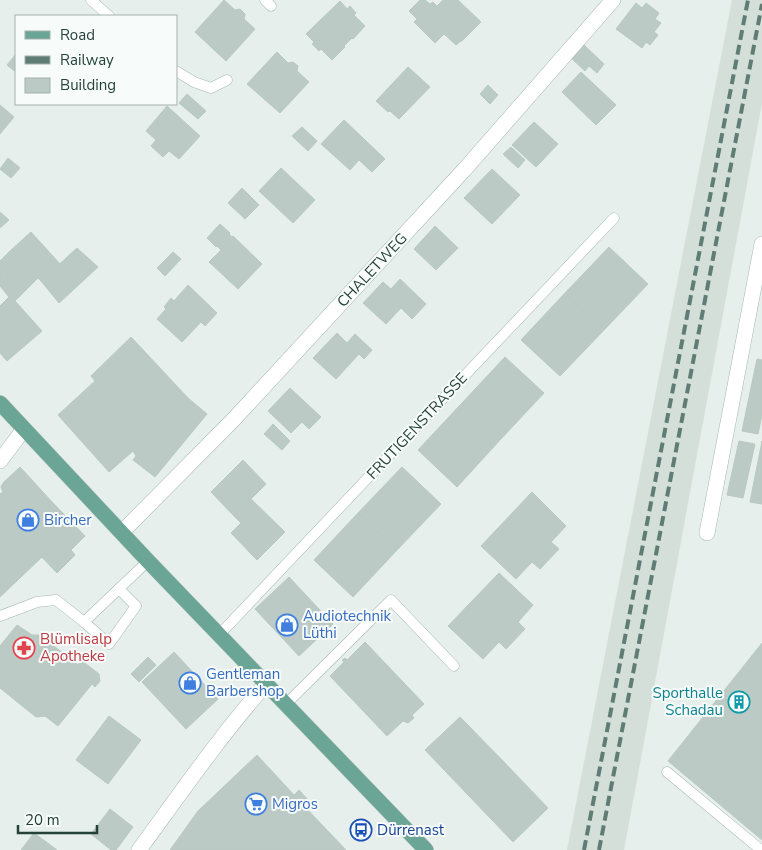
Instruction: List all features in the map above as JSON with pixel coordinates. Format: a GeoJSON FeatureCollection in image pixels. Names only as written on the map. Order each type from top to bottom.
{"type":"FeatureCollection","features":[{"type":"Feature","properties":{"kind":"main road"},"geometry":{"type":"LineString","coordinates":[[0,403],[423,849]]}},
{"type":"Feature","properties":{"kind":"street","name":"CHALETWEG"},"geometry":{"type":"LineString","coordinates":[[122,532],[234,419],[464,170],[613,0]]}},
{"type":"Feature","properties":{"kind":"street"},"geometry":{"type":"LineString","coordinates":[[707,533],[759,278],[762,244]]}},
{"type":"Feature","properties":{"kind":"street"},"geometry":{"type":"LineString","coordinates":[[0,461],[24,429]]}},
{"type":"Feature","properties":{"kind":"street"},"geometry":{"type":"LineString","coordinates":[[139,850],[226,731],[266,684]]}},
{"type":"Feature","properties":{"kind":"lane"},"geometry":{"type":"LineString","coordinates":[[91,0],[108,15]]}},
{"type":"Feature","properties":{"kind":"lane"},"geometry":{"type":"LineString","coordinates":[[178,72],[194,82],[210,88],[227,80]]}},
{"type":"Feature","properties":{"kind":"lane","name":"FRUTIGENSTRASSE"},"geometry":{"type":"LineString","coordinates":[[220,635],[614,218]]}},
{"type":"Feature","properties":{"kind":"lane"},"geometry":{"type":"LineString","coordinates":[[84,622],[148,561]]}},
{"type":"Feature","properties":{"kind":"lane"},"geometry":{"type":"LineString","coordinates":[[0,616],[37,602],[56,600],[109,644],[136,606],[119,589]]}},
{"type":"Feature","properties":{"kind":"lane"},"geometry":{"type":"LineString","coordinates":[[286,704],[392,600],[454,666]]}},
{"type":"Feature","properties":{"kind":"lane"},"geometry":{"type":"LineString","coordinates":[[667,772],[761,850]]}},
{"type":"Feature","properties":{"kind":"shaded area"},"geometry":{"type":"Polygon","coordinates":[[[732,0],[762,0],[762,103],[624,850],[567,850],[732,0]]]}},
{"type":"Feature","properties":{"kind":"building"},"geometry":{"type":"Polygon","coordinates":[[[224,0],[235,10],[240,9],[245,14],[244,19],[255,29],[226,61],[195,32],[224,0]]]}},
{"type":"Feature","properties":{"kind":"building"},"geometry":{"type":"Polygon","coordinates":[[[420,0],[425,0],[430,4],[433,2],[437,6],[443,0],[458,0],[481,22],[456,45],[444,34],[435,43],[414,22],[417,19],[409,11],[420,0]]]}},
{"type":"Feature","properties":{"kind":"building"},"geometry":{"type":"Polygon","coordinates":[[[340,1],[347,9],[350,6],[356,13],[354,15],[365,26],[332,60],[321,49],[319,51],[312,44],[314,42],[306,34],[340,1]]]}},
{"type":"Feature","properties":{"kind":"building"},"geometry":{"type":"Polygon","coordinates":[[[636,3],[642,8],[646,3],[659,13],[655,19],[661,23],[654,32],[658,35],[650,45],[646,42],[642,48],[616,29],[636,3]]]}},
{"type":"Feature","properties":{"kind":"building"},"geometry":{"type":"Polygon","coordinates":[[[581,45],[584,45],[604,64],[597,73],[589,66],[585,71],[570,57],[581,45]]]}},
{"type":"Feature","properties":{"kind":"building"},"geometry":{"type":"Polygon","coordinates":[[[277,52],[288,63],[293,62],[298,66],[297,71],[309,82],[280,113],[247,84],[277,52]]]}},
{"type":"Feature","properties":{"kind":"building"},"geometry":{"type":"Polygon","coordinates":[[[15,55],[15,71],[7,65],[15,55]]]}},
{"type":"Feature","properties":{"kind":"building"},"geometry":{"type":"Polygon","coordinates":[[[408,67],[430,87],[399,119],[376,101],[408,67]]]}},
{"type":"Feature","properties":{"kind":"building"},"geometry":{"type":"Polygon","coordinates":[[[581,72],[616,105],[596,125],[562,92],[581,72]]]}},
{"type":"Feature","properties":{"kind":"building"},"geometry":{"type":"Polygon","coordinates":[[[488,85],[498,95],[490,104],[480,94],[488,85]]]}},
{"type":"Feature","properties":{"kind":"building"},"geometry":{"type":"Polygon","coordinates":[[[187,94],[206,111],[198,119],[179,103],[187,94]]]}},
{"type":"Feature","properties":{"kind":"building"},"geometry":{"type":"Polygon","coordinates":[[[0,105],[14,117],[0,134],[0,105]]]}},
{"type":"Feature","properties":{"kind":"building"},"geometry":{"type":"Polygon","coordinates":[[[167,106],[200,136],[179,159],[169,151],[163,157],[151,146],[156,140],[146,131],[167,106]]]}},
{"type":"Feature","properties":{"kind":"building"},"geometry":{"type":"Polygon","coordinates":[[[344,120],[385,159],[372,172],[359,160],[350,170],[321,144],[344,120]]]}},
{"type":"Feature","properties":{"kind":"building"},"geometry":{"type":"Polygon","coordinates":[[[534,122],[558,144],[536,167],[512,145],[534,122]]]}},
{"type":"Feature","properties":{"kind":"building"},"geometry":{"type":"Polygon","coordinates":[[[302,127],[317,141],[308,151],[292,136],[302,127]]]}},
{"type":"Feature","properties":{"kind":"building"},"geometry":{"type":"Polygon","coordinates":[[[511,147],[525,160],[518,168],[503,154],[511,147]]]}},
{"type":"Feature","properties":{"kind":"building"},"geometry":{"type":"Polygon","coordinates":[[[8,158],[20,168],[11,178],[0,169],[8,158]]]}},
{"type":"Feature","properties":{"kind":"building"},"geometry":{"type":"Polygon","coordinates":[[[281,168],[315,200],[293,223],[259,191],[281,168]]]}},
{"type":"Feature","properties":{"kind":"building"},"geometry":{"type":"Polygon","coordinates":[[[492,169],[520,195],[492,224],[464,198],[492,169]]]}},
{"type":"Feature","properties":{"kind":"building"},"geometry":{"type":"Polygon","coordinates":[[[242,188],[259,205],[245,219],[228,203],[242,188]]]}},
{"type":"Feature","properties":{"kind":"building"},"geometry":{"type":"Polygon","coordinates":[[[0,212],[9,220],[0,228],[0,212]]]}},
{"type":"Feature","properties":{"kind":"building"},"geometry":{"type":"Polygon","coordinates":[[[220,224],[262,264],[238,289],[209,262],[221,250],[207,238],[220,224]]]}},
{"type":"Feature","properties":{"kind":"building"},"geometry":{"type":"Polygon","coordinates":[[[435,226],[458,248],[436,270],[414,249],[435,226]]]}},
{"type":"Feature","properties":{"kind":"building"},"geometry":{"type":"Polygon","coordinates":[[[31,232],[60,264],[41,281],[38,278],[15,301],[42,331],[7,361],[0,353],[0,306],[9,297],[0,286],[23,264],[10,251],[31,232]]]}},
{"type":"Feature","properties":{"kind":"building"},"geometry":{"type":"Polygon","coordinates":[[[609,247],[648,284],[604,330],[565,293],[609,247]]]}},
{"type":"Feature","properties":{"kind":"building"},"geometry":{"type":"Polygon","coordinates":[[[77,248],[98,267],[59,303],[41,281],[77,248]]]}},
{"type":"Feature","properties":{"kind":"building"},"geometry":{"type":"Polygon","coordinates":[[[10,251],[23,264],[0,286],[0,261],[10,251]]]}},
{"type":"Feature","properties":{"kind":"building"},"geometry":{"type":"Polygon","coordinates":[[[173,252],[181,259],[165,276],[157,268],[173,252]]]}},
{"type":"Feature","properties":{"kind":"building"},"geometry":{"type":"Polygon","coordinates":[[[400,279],[426,304],[412,319],[401,308],[386,324],[363,303],[383,282],[391,289],[400,279]]]}},
{"type":"Feature","properties":{"kind":"building"},"geometry":{"type":"Polygon","coordinates":[[[188,285],[217,313],[205,326],[201,322],[182,342],[157,319],[166,309],[164,307],[171,298],[174,301],[188,285]]]}},
{"type":"Feature","properties":{"kind":"building"},"geometry":{"type":"Polygon","coordinates":[[[565,293],[604,330],[560,376],[521,340],[565,293]]]}},
{"type":"Feature","properties":{"kind":"building"},"geometry":{"type":"Polygon","coordinates":[[[337,333],[347,343],[355,334],[372,350],[364,359],[359,354],[336,379],[313,358],[337,333]]]}},
{"type":"Feature","properties":{"kind":"building"},"geometry":{"type":"Polygon","coordinates":[[[131,337],[188,398],[207,414],[155,477],[133,460],[136,456],[133,451],[109,472],[58,415],[95,381],[91,376],[131,337]]]}},
{"type":"Feature","properties":{"kind":"building"},"geometry":{"type":"Polygon","coordinates":[[[505,357],[544,393],[500,440],[462,403],[505,357]]]}},
{"type":"Feature","properties":{"kind":"building"},"geometry":{"type":"Polygon","coordinates":[[[757,359],[762,360],[762,415],[758,434],[742,431],[757,359]]]}},
{"type":"Feature","properties":{"kind":"building"},"geometry":{"type":"Polygon","coordinates":[[[290,388],[321,417],[309,429],[302,422],[291,433],[268,411],[290,388]]]}},
{"type":"Feature","properties":{"kind":"building"},"geometry":{"type":"Polygon","coordinates":[[[462,403],[500,440],[457,487],[418,450],[462,403]]]}},
{"type":"Feature","properties":{"kind":"building"},"geometry":{"type":"Polygon","coordinates":[[[273,424],[290,441],[282,450],[264,434],[273,424]]]}},
{"type":"Feature","properties":{"kind":"building"},"geometry":{"type":"Polygon","coordinates":[[[739,441],[755,444],[743,498],[727,495],[739,441]]]}},
{"type":"Feature","properties":{"kind":"building"},"geometry":{"type":"Polygon","coordinates":[[[762,441],[762,504],[750,502],[762,441]]]}},
{"type":"Feature","properties":{"kind":"building"},"geometry":{"type":"Polygon","coordinates":[[[243,460],[266,484],[234,516],[211,492],[243,460]]]}},
{"type":"Feature","properties":{"kind":"building"},"geometry":{"type":"Polygon","coordinates":[[[20,467],[53,503],[20,534],[0,513],[0,494],[3,492],[1,487],[3,483],[20,467]]]}},
{"type":"Feature","properties":{"kind":"building"},"geometry":{"type":"Polygon","coordinates":[[[402,467],[441,504],[397,550],[358,513],[402,467]]]}},
{"type":"Feature","properties":{"kind":"building"},"geometry":{"type":"Polygon","coordinates":[[[532,492],[566,526],[551,542],[559,549],[540,569],[532,562],[516,579],[481,546],[532,492]]]}},
{"type":"Feature","properties":{"kind":"building"},"geometry":{"type":"Polygon","coordinates":[[[251,499],[285,532],[257,560],[231,533],[241,523],[234,516],[251,499]]]}},
{"type":"Feature","properties":{"kind":"building"},"geometry":{"type":"Polygon","coordinates":[[[53,503],[85,536],[71,550],[75,555],[57,573],[20,534],[53,503]]]}},
{"type":"Feature","properties":{"kind":"building"},"geometry":{"type":"Polygon","coordinates":[[[0,513],[42,557],[0,597],[0,513]]]}},
{"type":"Feature","properties":{"kind":"building"},"geometry":{"type":"Polygon","coordinates":[[[358,513],[397,550],[353,597],[314,560],[358,513]]]}},
{"type":"Feature","properties":{"kind":"building"},"geometry":{"type":"Polygon","coordinates":[[[499,573],[533,605],[518,622],[525,629],[506,649],[499,642],[483,659],[448,626],[499,573]]]}},
{"type":"Feature","properties":{"kind":"building"},"geometry":{"type":"Polygon","coordinates":[[[289,577],[333,624],[299,656],[255,609],[289,577]]]}},
{"type":"Feature","properties":{"kind":"building"},"geometry":{"type":"Polygon","coordinates":[[[17,625],[32,635],[40,635],[78,665],[81,660],[99,674],[100,681],[95,687],[92,684],[58,726],[45,716],[36,717],[0,688],[0,646],[17,625]]]}},
{"type":"Feature","properties":{"kind":"building"},"geometry":{"type":"Polygon","coordinates":[[[365,642],[424,704],[412,715],[414,718],[408,723],[403,721],[387,736],[330,676],[344,662],[342,660],[345,658],[347,660],[365,642]]]}},
{"type":"Feature","properties":{"kind":"building","name":"Sporthalle Schadau"},"geometry":{"type":"Polygon","coordinates":[[[762,643],[762,840],[668,761],[762,643]]]}},
{"type":"Feature","properties":{"kind":"building"},"geometry":{"type":"Polygon","coordinates":[[[174,652],[218,699],[186,729],[142,682],[174,652]]]}},
{"type":"Feature","properties":{"kind":"building"},"geometry":{"type":"Polygon","coordinates":[[[148,657],[156,665],[139,682],[131,674],[148,657]]]}},
{"type":"Feature","properties":{"kind":"building"},"geometry":{"type":"Polygon","coordinates":[[[109,716],[141,740],[108,784],[76,760],[109,716]]]}},
{"type":"Feature","properties":{"kind":"building"},"geometry":{"type":"Polygon","coordinates":[[[460,717],[504,762],[469,796],[425,750],[460,717]]]}},
{"type":"Feature","properties":{"kind":"building","name":"Migros"},"geometry":{"type":"Polygon","coordinates":[[[257,755],[294,795],[299,790],[309,801],[304,806],[346,850],[170,850],[198,811],[257,755]]]}},
{"type":"Feature","properties":{"kind":"building"},"geometry":{"type":"Polygon","coordinates":[[[504,762],[548,808],[513,842],[469,796],[504,762]]]}},
{"type":"Feature","properties":{"kind":"building"},"geometry":{"type":"Polygon","coordinates":[[[110,809],[133,827],[116,850],[111,850],[91,834],[110,809]]]}},
{"type":"Feature","properties":{"kind":"building"},"geometry":{"type":"Polygon","coordinates":[[[34,833],[57,850],[21,850],[34,833]]]}},
{"type":"Feature","properties":{"kind":"railway"},"geometry":{"type":"LineString","coordinates":[[584,850],[748,0]]}},
{"type":"Feature","properties":{"kind":"railway"},"geometry":{"type":"LineString","coordinates":[[599,850],[762,4]]}},
{"type":"Feature","properties":{"kind":"place","name":"Bircher"},"geometry":{"type":"Point","coordinates":[28,520]}},
{"type":"Feature","properties":{"kind":"place","name":"Audiotechnik Lüthi"},"geometry":{"type":"Point","coordinates":[287,625]}},
{"type":"Feature","properties":{"kind":"place","name":"Blümlisalp Apotheke"},"geometry":{"type":"Point","coordinates":[24,648]}},
{"type":"Feature","properties":{"kind":"place","name":"Gentleman Barbershop"},"geometry":{"type":"Point","coordinates":[190,683]}},
{"type":"Feature","properties":{"kind":"place","name":"Sporthalle Schadau"},"geometry":{"type":"Point","coordinates":[739,702]}},
{"type":"Feature","properties":{"kind":"place","name":"Migros"},"geometry":{"type":"Point","coordinates":[256,804]}},
{"type":"Feature","properties":{"kind":"place","name":"Dürrenast"},"geometry":{"type":"Point","coordinates":[361,830]}}]}
